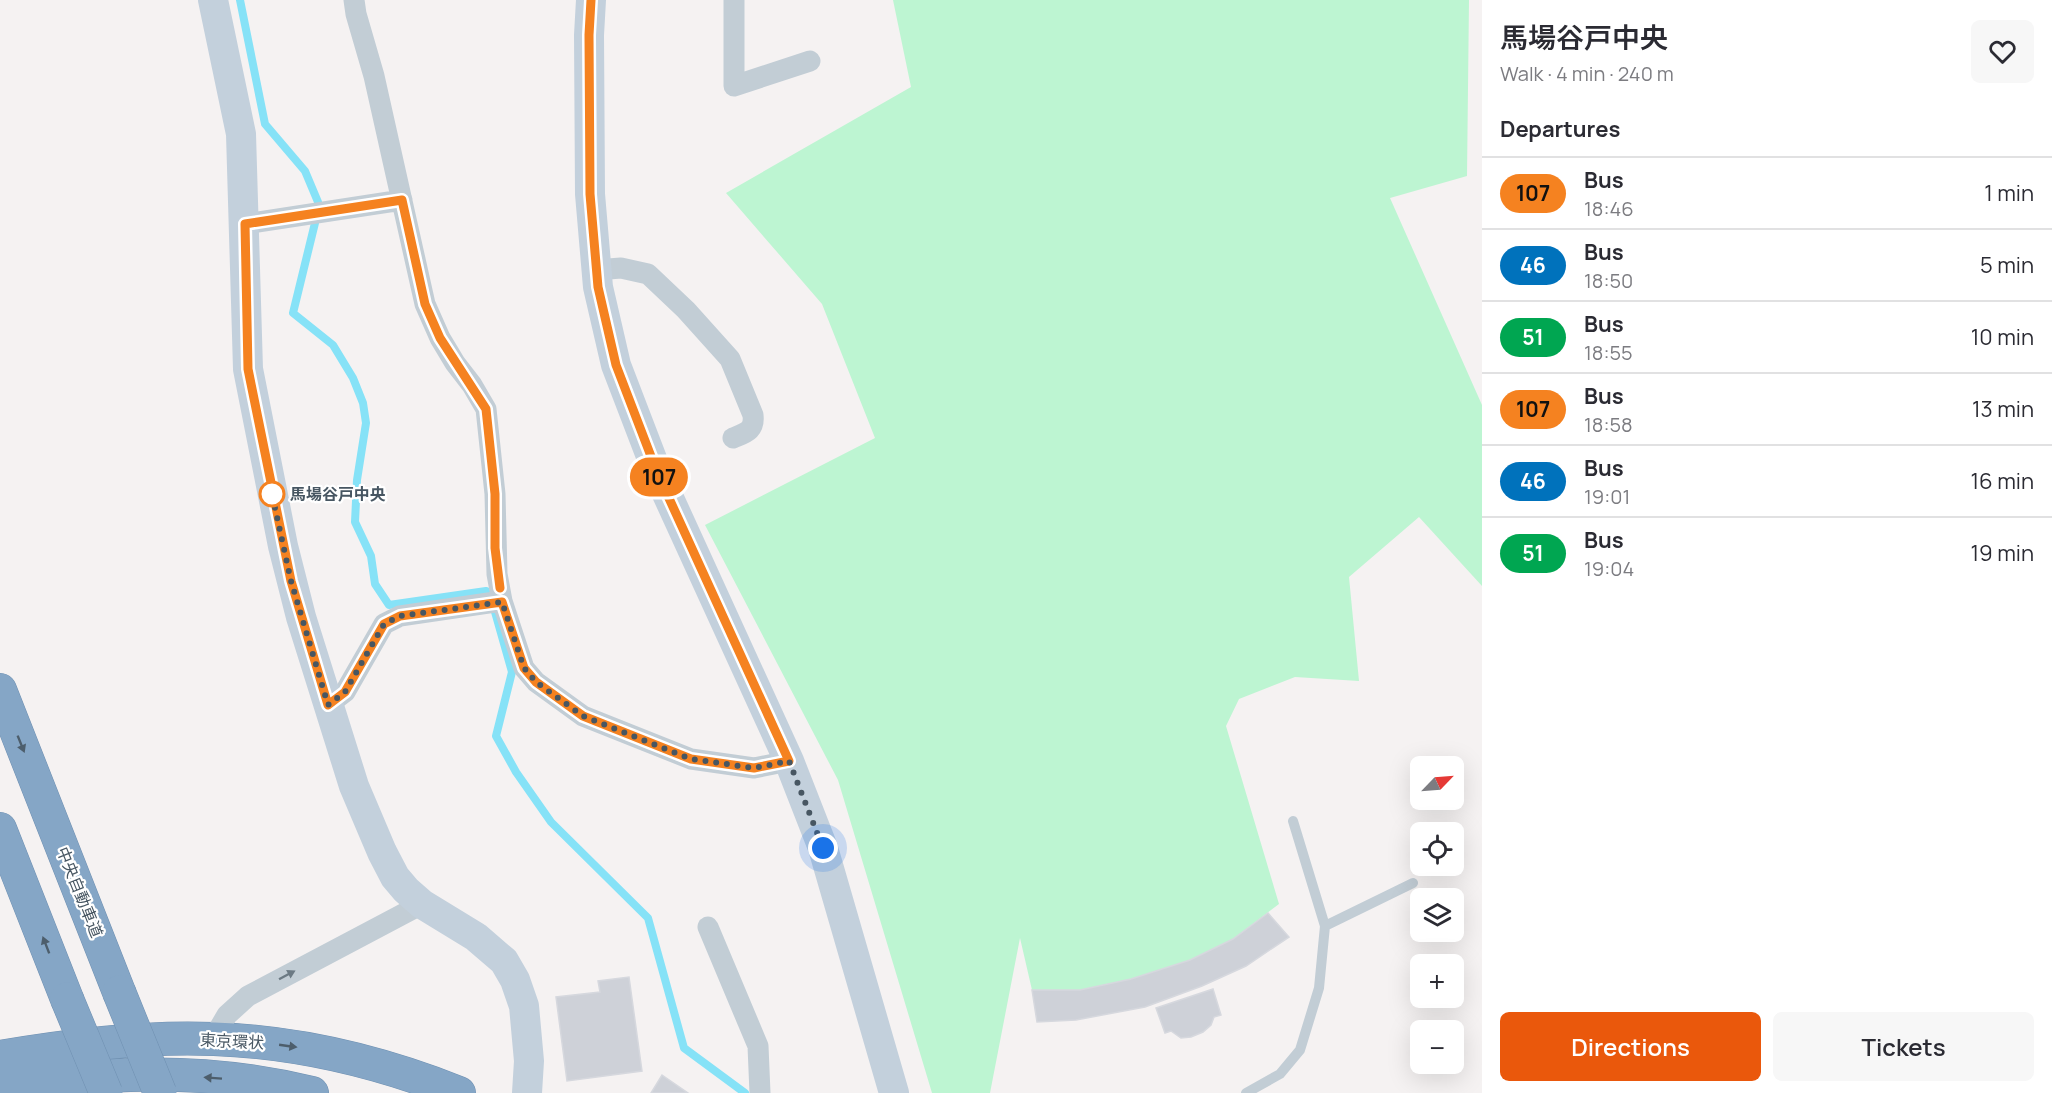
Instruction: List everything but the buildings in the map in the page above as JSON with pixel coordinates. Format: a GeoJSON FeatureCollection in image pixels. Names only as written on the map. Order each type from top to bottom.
{"type":"FeatureCollection","features":[{"type":"Feature","properties":{"kind":"highway","name":"中央自動車道"},"geometry":{"type":"LineString","coordinates":[[0,690],[160,1093]]}},
{"type":"Feature","properties":{"kind":"highway"},"geometry":{"type":"LineString","coordinates":[[0,829],[105,1093]]}},
{"type":"Feature","properties":{"kind":"highway","name":"東京環状"},"geometry":{"type":"LineString","coordinates":[[0,1057],[112,1042],[213,1039],[252,1041],[317,1051],[376,1065],[459,1093]]}},
{"type":"Feature","properties":{"kind":"highway"},"geometry":{"type":"LineString","coordinates":[[0,1090],[79,1078],[152,1074],[250,1082],[312,1093]]}},
{"type":"Feature","properties":{"kind":"street"},"geometry":{"type":"LineString","coordinates":[[213,0],[241,134],[248,369],[291,581],[354,786],[382,852],[401,884],[422,904],[476,937],[504,961],[516,980],[524,1006],[529,1061],[527,1093]]}},
{"type":"Feature","properties":{"kind":"street"},"geometry":{"type":"LineString","coordinates":[[354,0],[374,76],[425,304],[440,338],[486,409],[495,494],[497,574],[502,602],[524,668],[536,682],[583,716],[691,759],[754,768],[789,761]]}},
{"type":"Feature","properties":{"kind":"street"},"geometry":{"type":"LineString","coordinates":[[591,0],[589,35],[590,194],[598,287],[616,365],[644,440],[789,761],[823,848],[894,1093]]}},
{"type":"Feature","properties":{"kind":"street"},"geometry":{"type":"LineString","coordinates":[[734,0],[734,86],[810,61]]}},
{"type":"Feature","properties":{"kind":"street"},"geometry":{"type":"LineString","coordinates":[[245,224],[402,200]]}},
{"type":"Feature","properties":{"kind":"street"},"geometry":{"type":"LineString","coordinates":[[596,270],[621,268],[648,274],[686,310],[730,359],[754,422],[753,427],[747,432],[733,438]]}},
{"type":"Feature","properties":{"kind":"street"},"geometry":{"type":"LineString","coordinates":[[328,705],[345,692],[384,624],[400,616],[502,602]]}},
{"type":"Feature","properties":{"kind":"street"},"geometry":{"type":"LineString","coordinates":[[213,1039],[227,1014],[248,996],[422,904]]}},
{"type":"Feature","properties":{"kind":"street"},"geometry":{"type":"LineString","coordinates":[[708,927],[758,1046],[760,1093]]}},
{"type":"Feature","properties":{"kind":"lane"},"geometry":{"type":"LineString","coordinates":[[1246,1093],[1280,1074],[1300,1050],[1319,988],[1325,926],[1293,821]]}},
{"type":"Feature","properties":{"kind":"lane"},"geometry":{"type":"LineString","coordinates":[[1325,926],[1413,883]]}},
{"type":"Feature","properties":{"kind":"green space"},"geometry":{"type":"Polygon","coordinates":[[[893,0],[1469,0],[1467,176],[1390,198],[1482,405],[1482,586],[1419,517],[1349,577],[1359,681],[1295,677],[1239,699],[1226,726],[1279,904],[1233,939],[1190,960],[1131,979],[1080,990],[1032,990],[1020,938],[990,1093],[932,1093],[838,780],[705,525],[875,438],[822,304],[726,193],[911,87],[893,0]]]}},
{"type":"Feature","properties":{"kind":"waterway"},"geometry":{"type":"LineString","coordinates":[[240,0],[265,124],[305,171],[318,202]]}},
{"type":"Feature","properties":{"kind":"waterway"},"geometry":{"type":"LineString","coordinates":[[315,223],[293,313],[333,345],[353,378],[363,403],[366,423],[357,480],[355,522],[371,556],[375,584],[389,605],[486,591]]}},
{"type":"Feature","properties":{"kind":"waterway"},"geometry":{"type":"LineString","coordinates":[[495,612],[512,672],[496,736],[516,772],[551,822],[648,918],[684,1048],[745,1093]]}},
{"type":"Feature","properties":{"kind":"bus line","name":"107"},"geometry":{"type":"LineString","coordinates":[[500,588],[495,548],[495,494],[486,409],[440,338],[425,304],[402,200],[245,224],[248,369],[291,581],[328,705],[345,692],[384,624],[400,616],[502,602],[524,668],[536,682],[583,716],[691,759],[754,768],[789,761],[657,472],[616,365],[598,287],[590,194],[589,35],[591,0]]}},
{"type":"Feature","properties":{"kind":"place","name":"馬場谷戸中央"},"geometry":{"type":"Point","coordinates":[272,494]}},
{"type":"Feature","properties":{"kind":"route"},"geometry":{"type":"LineString","coordinates":[[272,494],[270,485],[291,581],[328,705],[345,692],[384,624],[400,616],[502,602],[524,668],[536,682],[583,716],[691,759],[754,768],[789,761],[823,848]]}}]}
